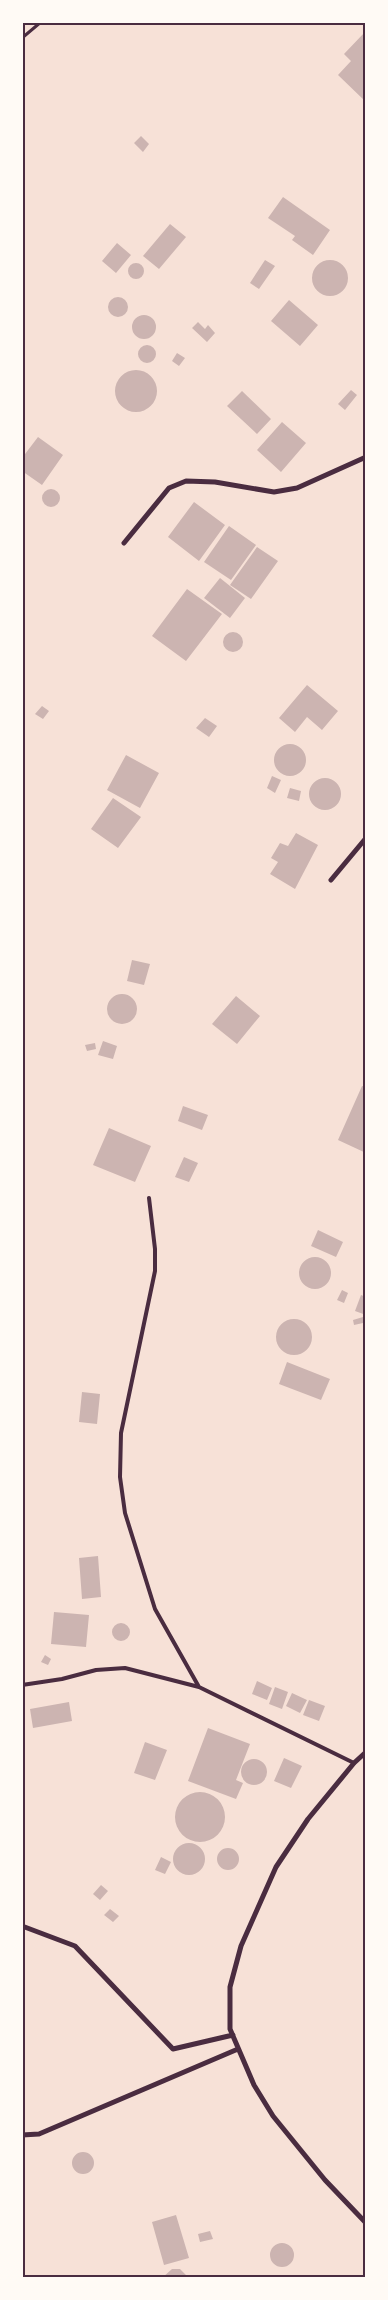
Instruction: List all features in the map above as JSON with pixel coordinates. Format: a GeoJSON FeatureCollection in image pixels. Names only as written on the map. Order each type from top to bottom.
{"type":"FeatureCollection","features":[{"type":"Feature","properties":{"kind":"street"},"geometry":{"type":"LineString","coordinates":[[124,542],[169,488],[186,481],[215,482],[274,492],[297,488],[366,457]]}},
{"type":"Feature","properties":{"kind":"street"},"geometry":{"type":"LineString","coordinates":[[330,880],[366,838]]}},
{"type":"Feature","properties":{"kind":"street"},"geometry":{"type":"LineString","coordinates":[[366,1752],[354,1763],[308,1819],[276,1867],[241,1946],[230,1987],[230,2029],[254,2085],[273,2116],[324,2180],[366,2223]]}},
{"type":"Feature","properties":{"kind":"street"},"geometry":{"type":"LineString","coordinates":[[22,1926],[75,1946],[173,2049],[233,2035]]}},
{"type":"Feature","properties":{"kind":"street"},"geometry":{"type":"LineString","coordinates":[[22,2135],[39,2134],[238,2049]]}},
{"type":"Feature","properties":{"kind":"lane"},"geometry":{"type":"LineString","coordinates":[[149,1198],[155,1249],[154,1271],[121,1433],[120,1477],[125,1513],[155,1609],[199,1688]]}},
{"type":"Feature","properties":{"kind":"lane"},"geometry":{"type":"LineString","coordinates":[[22,1685],[62,1679],[96,1670],[125,1668],[199,1688],[354,1763]]}},
{"type":"Feature","properties":{"kind":"path"},"geometry":{"type":"LineString","coordinates":[[22,38],[40,22]]}},
{"type":"Feature","properties":{"kind":"building"},"geometry":{"type":"Polygon","coordinates":[[[364,33],[366,35],[366,102],[338,75],[351,61],[344,54],[364,33]]]}},
{"type":"Feature","properties":{"kind":"building"},"geometry":{"type":"Polygon","coordinates":[[[141,136],[149,144],[143,152],[134,143],[141,136]]]}},
{"type":"Feature","properties":{"kind":"building"},"geometry":{"type":"Polygon","coordinates":[[[283,197],[330,230],[313,255],[292,240],[295,236],[268,218],[283,197]]]}},
{"type":"Feature","properties":{"kind":"building"},"geometry":{"type":"Polygon","coordinates":[[[170,224],[186,237],[159,269],[143,256],[170,224]]]}},
{"type":"Feature","properties":{"kind":"building"},"geometry":{"type":"Polygon","coordinates":[[[117,243],[131,255],[116,273],[102,261],[117,243]]]}},
{"type":"Feature","properties":{"kind":"building"},"geometry":{"type":"Polygon","coordinates":[[[265,260],[275,266],[259,289],[250,283],[265,260]]]}},
{"type":"Feature","properties":{"kind":"building"},"geometry":{"type":"Polygon","coordinates":[[[330,260],[337,261],[343,265],[347,271],[347,285],[343,291],[337,295],[330,296],[323,295],[317,291],[313,285],[312,278],[313,271],[317,265],[323,261],[330,260]]]}},
{"type":"Feature","properties":{"kind":"building"},"geometry":{"type":"Polygon","coordinates":[[[133,263],[139,263],[144,268],[142,277],[133,279],[128,274],[128,268],[133,263]]]}},
{"type":"Feature","properties":{"kind":"building"},"geometry":{"type":"Polygon","coordinates":[[[118,297],[125,300],[128,307],[125,314],[118,317],[111,314],[108,307],[111,300],[118,297]]]}},
{"type":"Feature","properties":{"kind":"building"},"geometry":{"type":"Polygon","coordinates":[[[289,300],[318,325],[300,346],[271,321],[289,300]]]}},
{"type":"Feature","properties":{"kind":"building"},"geometry":{"type":"Polygon","coordinates":[[[144,315],[149,316],[155,322],[155,332],[149,338],[144,339],[139,338],[133,332],[132,327],[133,322],[139,316],[144,315]]]}},
{"type":"Feature","properties":{"kind":"building"},"geometry":{"type":"Polygon","coordinates":[[[198,322],[205,329],[208,325],[215,333],[207,342],[192,328],[198,322]]]}},
{"type":"Feature","properties":{"kind":"building"},"geometry":{"type":"Polygon","coordinates":[[[147,345],[153,348],[156,354],[153,360],[147,363],[141,360],[138,354],[141,348],[147,345]]]}},
{"type":"Feature","properties":{"kind":"building"},"geometry":{"type":"Polygon","coordinates":[[[177,353],[185,358],[179,366],[172,361],[177,353]]]}},
{"type":"Feature","properties":{"kind":"building"},"geometry":{"type":"Polygon","coordinates":[[[140,370],[148,373],[154,379],[157,391],[154,403],[148,409],[132,412],[124,409],[118,403],[115,387],[118,379],[124,373],[140,370]]]}},
{"type":"Feature","properties":{"kind":"building"},"geometry":{"type":"Polygon","coordinates":[[[351,390],[357,395],[345,410],[338,404],[351,390]]]}},
{"type":"Feature","properties":{"kind":"building"},"geometry":{"type":"Polygon","coordinates":[[[242,391],[271,419],[257,434],[227,406],[242,391]]]}},
{"type":"Feature","properties":{"kind":"building"},"geometry":{"type":"Polygon","coordinates":[[[282,422],[306,443],[281,472],[257,450],[282,422]]]}},
{"type":"Feature","properties":{"kind":"building"},"geometry":{"type":"Polygon","coordinates":[[[38,437],[63,455],[42,485],[22,471],[22,458],[38,437]]]}},
{"type":"Feature","properties":{"kind":"building"},"geometry":{"type":"Polygon","coordinates":[[[47,489],[55,489],[60,494],[58,505],[47,507],[42,502],[42,494],[47,489]]]}},
{"type":"Feature","properties":{"kind":"building"},"geometry":{"type":"Polygon","coordinates":[[[194,502],[225,525],[199,561],[168,537],[194,502]]]}},
{"type":"Feature","properties":{"kind":"building"},"geometry":{"type":"Polygon","coordinates":[[[229,526],[256,545],[231,580],[204,562],[229,526]]]}},
{"type":"Feature","properties":{"kind":"building"},"geometry":{"type":"Polygon","coordinates":[[[257,547],[278,561],[251,599],[230,585],[257,547]]]}},
{"type":"Feature","properties":{"kind":"building"},"geometry":{"type":"Polygon","coordinates":[[[220,578],[245,598],[230,618],[204,598],[220,578]]]}},
{"type":"Feature","properties":{"kind":"building"},"geometry":{"type":"Polygon","coordinates":[[[187,589],[222,614],[186,661],[152,636],[187,589]]]}},
{"type":"Feature","properties":{"kind":"building"},"geometry":{"type":"Polygon","coordinates":[[[229,632],[237,632],[243,638],[243,646],[237,652],[229,652],[223,646],[223,638],[229,632]]]}},
{"type":"Feature","properties":{"kind":"building"},"geometry":{"type":"Polygon","coordinates":[[[307,685],[338,711],[322,730],[307,717],[295,732],[279,718],[307,685]]]}},
{"type":"Feature","properties":{"kind":"building"},"geometry":{"type":"Polygon","coordinates":[[[42,706],[49,711],[43,719],[35,714],[42,706]]]}},
{"type":"Feature","properties":{"kind":"building"},"geometry":{"type":"Polygon","coordinates":[[[205,718],[217,726],[209,737],[196,728],[205,718]]]}},
{"type":"Feature","properties":{"kind":"building"},"geometry":{"type":"Polygon","coordinates":[[[290,744],[296,745],[301,749],[305,754],[305,766],[301,771],[296,775],[290,776],[284,775],[279,771],[275,766],[274,760],[275,754],[279,749],[284,745],[290,744]]]}},
{"type":"Feature","properties":{"kind":"building"},"geometry":{"type":"Polygon","coordinates":[[[126,755],[159,773],[140,808],[107,790],[126,755]]]}},
{"type":"Feature","properties":{"kind":"building"},"geometry":{"type":"Polygon","coordinates":[[[272,776],[281,780],[275,793],[267,788],[272,776]]]}},
{"type":"Feature","properties":{"kind":"building"},"geometry":{"type":"Polygon","coordinates":[[[325,778],[337,782],[341,794],[337,806],[325,810],[313,806],[309,794],[313,782],[325,778]]]}},
{"type":"Feature","properties":{"kind":"building"},"geometry":{"type":"Polygon","coordinates":[[[290,788],[301,791],[299,801],[287,798],[290,788]]]}},
{"type":"Feature","properties":{"kind":"building"},"geometry":{"type":"Polygon","coordinates":[[[113,798],[141,817],[118,848],[91,829],[113,798]]]}},
{"type":"Feature","properties":{"kind":"building"},"geometry":{"type":"Polygon","coordinates":[[[296,833],[318,845],[295,889],[270,874],[278,862],[271,858],[280,843],[288,846],[296,833]]]}},
{"type":"Feature","properties":{"kind":"building"},"geometry":{"type":"Polygon","coordinates":[[[132,960],[150,964],[144,985],[127,981],[132,960]]]}},
{"type":"Feature","properties":{"kind":"building"},"geometry":{"type":"Polygon","coordinates":[[[122,994],[128,995],[136,1003],[136,1015],[128,1023],[122,1024],[116,1023],[108,1015],[107,1009],[108,1003],[116,995],[122,994]]]}},
{"type":"Feature","properties":{"kind":"building"},"geometry":{"type":"Polygon","coordinates":[[[236,996],[260,1016],[237,1044],[212,1024],[236,996]]]}},
{"type":"Feature","properties":{"kind":"building"},"geometry":{"type":"Polygon","coordinates":[[[103,1041],[117,1046],[113,1059],[98,1055],[103,1041]]]}},
{"type":"Feature","properties":{"kind":"building"},"geometry":{"type":"Polygon","coordinates":[[[95,1043],[96,1049],[87,1051],[85,1045],[95,1043]]]}},
{"type":"Feature","properties":{"kind":"building"},"geometry":{"type":"Polygon","coordinates":[[[362,1086],[366,1087],[366,1153],[338,1140],[362,1086]]]}},
{"type":"Feature","properties":{"kind":"building"},"geometry":{"type":"Polygon","coordinates":[[[183,1106],[208,1115],[202,1130],[178,1121],[183,1106]]]}},
{"type":"Feature","properties":{"kind":"building"},"geometry":{"type":"Polygon","coordinates":[[[109,1128],[151,1146],[135,1182],[93,1165],[109,1128]]]}},
{"type":"Feature","properties":{"kind":"building"},"geometry":{"type":"Polygon","coordinates":[[[184,1157],[198,1163],[189,1182],[175,1177],[184,1157]]]}},
{"type":"Feature","properties":{"kind":"building"},"geometry":{"type":"Polygon","coordinates":[[[318,1230],[343,1242],[336,1257],[311,1246],[318,1230]]]}},
{"type":"Feature","properties":{"kind":"building"},"geometry":{"type":"Polygon","coordinates":[[[315,1257],[321,1258],[326,1262],[330,1267],[330,1279],[326,1284],[321,1288],[315,1289],[309,1288],[304,1284],[300,1279],[299,1273],[300,1267],[304,1262],[309,1258],[315,1257]]]}},
{"type":"Feature","properties":{"kind":"building"},"geometry":{"type":"Polygon","coordinates":[[[342,1290],[348,1293],[344,1303],[337,1300],[342,1290]]]}},
{"type":"Feature","properties":{"kind":"building"},"geometry":{"type":"Polygon","coordinates":[[[361,1295],[366,1297],[366,1315],[355,1311],[361,1295]]]}},
{"type":"Feature","properties":{"kind":"building"},"geometry":{"type":"Polygon","coordinates":[[[363,1317],[363,1323],[354,1325],[353,1320],[363,1317]]]}},
{"type":"Feature","properties":{"kind":"building"},"geometry":{"type":"Polygon","coordinates":[[[294,1319],[307,1324],[312,1337],[307,1350],[294,1355],[281,1350],[276,1337],[281,1324],[294,1319]]]}},
{"type":"Feature","properties":{"kind":"building"},"geometry":{"type":"Polygon","coordinates":[[[287,1362],[330,1379],[321,1400],[279,1384],[287,1362]]]}},
{"type":"Feature","properties":{"kind":"building"},"geometry":{"type":"Polygon","coordinates":[[[82,1392],[100,1394],[97,1424],[79,1422],[82,1392]]]}},
{"type":"Feature","properties":{"kind":"building"},"geometry":{"type":"Polygon","coordinates":[[[98,1556],[101,1597],[82,1599],[79,1558],[98,1556]]]}},
{"type":"Feature","properties":{"kind":"building"},"geometry":{"type":"Polygon","coordinates":[[[54,1612],[89,1615],[86,1647],[51,1644],[54,1612]]]}},
{"type":"Feature","properties":{"kind":"building"},"geometry":{"type":"Polygon","coordinates":[[[121,1623],[127,1626],[130,1632],[127,1638],[121,1641],[115,1638],[112,1632],[115,1626],[121,1623]]]}},
{"type":"Feature","properties":{"kind":"building"},"geometry":{"type":"Polygon","coordinates":[[[45,1655],[51,1659],[48,1665],[41,1662],[45,1655]]]}},
{"type":"Feature","properties":{"kind":"building"},"geometry":{"type":"Polygon","coordinates":[[[257,1681],[272,1688],[267,1700],[252,1694],[257,1681]]]}},
{"type":"Feature","properties":{"kind":"building"},"geometry":{"type":"Polygon","coordinates":[[[275,1687],[288,1692],[282,1709],[269,1704],[275,1687]]]}},
{"type":"Feature","properties":{"kind":"building"},"geometry":{"type":"Polygon","coordinates":[[[292,1693],[307,1700],[300,1713],[286,1706],[292,1693]]]}},
{"type":"Feature","properties":{"kind":"building"},"geometry":{"type":"Polygon","coordinates":[[[309,1700],[325,1706],[319,1721],[303,1715],[309,1700]]]}},
{"type":"Feature","properties":{"kind":"building"},"geometry":{"type":"Polygon","coordinates":[[[69,1702],[72,1721],[33,1728],[30,1709],[69,1702]]]}},
{"type":"Feature","properties":{"kind":"building"},"geometry":{"type":"Polygon","coordinates":[[[208,1728],[250,1744],[236,1780],[243,1783],[236,1799],[188,1781],[208,1728]]]}},
{"type":"Feature","properties":{"kind":"building"},"geometry":{"type":"Polygon","coordinates":[[[145,1742],[167,1750],[155,1780],[134,1773],[145,1742]]]}},
{"type":"Feature","properties":{"kind":"building"},"geometry":{"type":"Polygon","coordinates":[[[284,1758],[302,1766],[291,1788],[274,1781],[284,1758]]]}},
{"type":"Feature","properties":{"kind":"building"},"geometry":{"type":"Polygon","coordinates":[[[254,1759],[263,1763],[267,1772],[263,1781],[254,1785],[245,1781],[241,1772],[245,1763],[254,1759]]]}},
{"type":"Feature","properties":{"kind":"building"},"geometry":{"type":"Polygon","coordinates":[[[200,1792],[209,1794],[220,1803],[225,1817],[223,1826],[214,1837],[200,1842],[191,1840],[180,1831],[175,1817],[177,1808],[186,1797],[200,1792]]]}},
{"type":"Feature","properties":{"kind":"building"},"geometry":{"type":"Polygon","coordinates":[[[189,1843],[195,1844],[200,1848],[204,1853],[204,1865],[200,1870],[195,1874],[189,1875],[183,1874],[178,1870],[174,1865],[173,1859],[174,1853],[178,1848],[183,1844],[189,1843]]]}},
{"type":"Feature","properties":{"kind":"building"},"geometry":{"type":"Polygon","coordinates":[[[228,1848],[236,1851],[239,1859],[236,1867],[228,1870],[220,1867],[217,1859],[220,1851],[228,1848]]]}},
{"type":"Feature","properties":{"kind":"building"},"geometry":{"type":"Polygon","coordinates":[[[161,1857],[171,1862],[165,1874],[155,1870],[161,1857]]]}},
{"type":"Feature","properties":{"kind":"building"},"geometry":{"type":"Polygon","coordinates":[[[101,1885],[108,1891],[100,1900],[93,1894],[101,1885]]]}},
{"type":"Feature","properties":{"kind":"building"},"geometry":{"type":"Polygon","coordinates":[[[110,1909],[119,1916],[113,1922],[104,1915],[110,1909]]]}},
{"type":"Feature","properties":{"kind":"building"},"geometry":{"type":"Polygon","coordinates":[[[83,2152],[91,2155],[94,2163],[91,2171],[83,2174],[75,2171],[72,2163],[75,2155],[83,2152]]]}},
{"type":"Feature","properties":{"kind":"building"},"geometry":{"type":"Polygon","coordinates":[[[176,2215],[189,2258],[164,2265],[152,2222],[176,2215]]]}},
{"type":"Feature","properties":{"kind":"building"},"geometry":{"type":"Polygon","coordinates":[[[210,2231],[213,2239],[200,2242],[198,2234],[210,2231]]]}},
{"type":"Feature","properties":{"kind":"building"},"geometry":{"type":"Polygon","coordinates":[[[282,2243],[287,2244],[293,2250],[293,2260],[287,2266],[282,2267],[277,2266],[271,2260],[270,2255],[271,2250],[277,2244],[282,2243]]]}},
{"type":"Feature","properties":{"kind":"building"},"geometry":{"type":"Polygon","coordinates":[[[172,2269],[180,2269],[189,2278],[162,2278],[172,2269]]]}}]}
